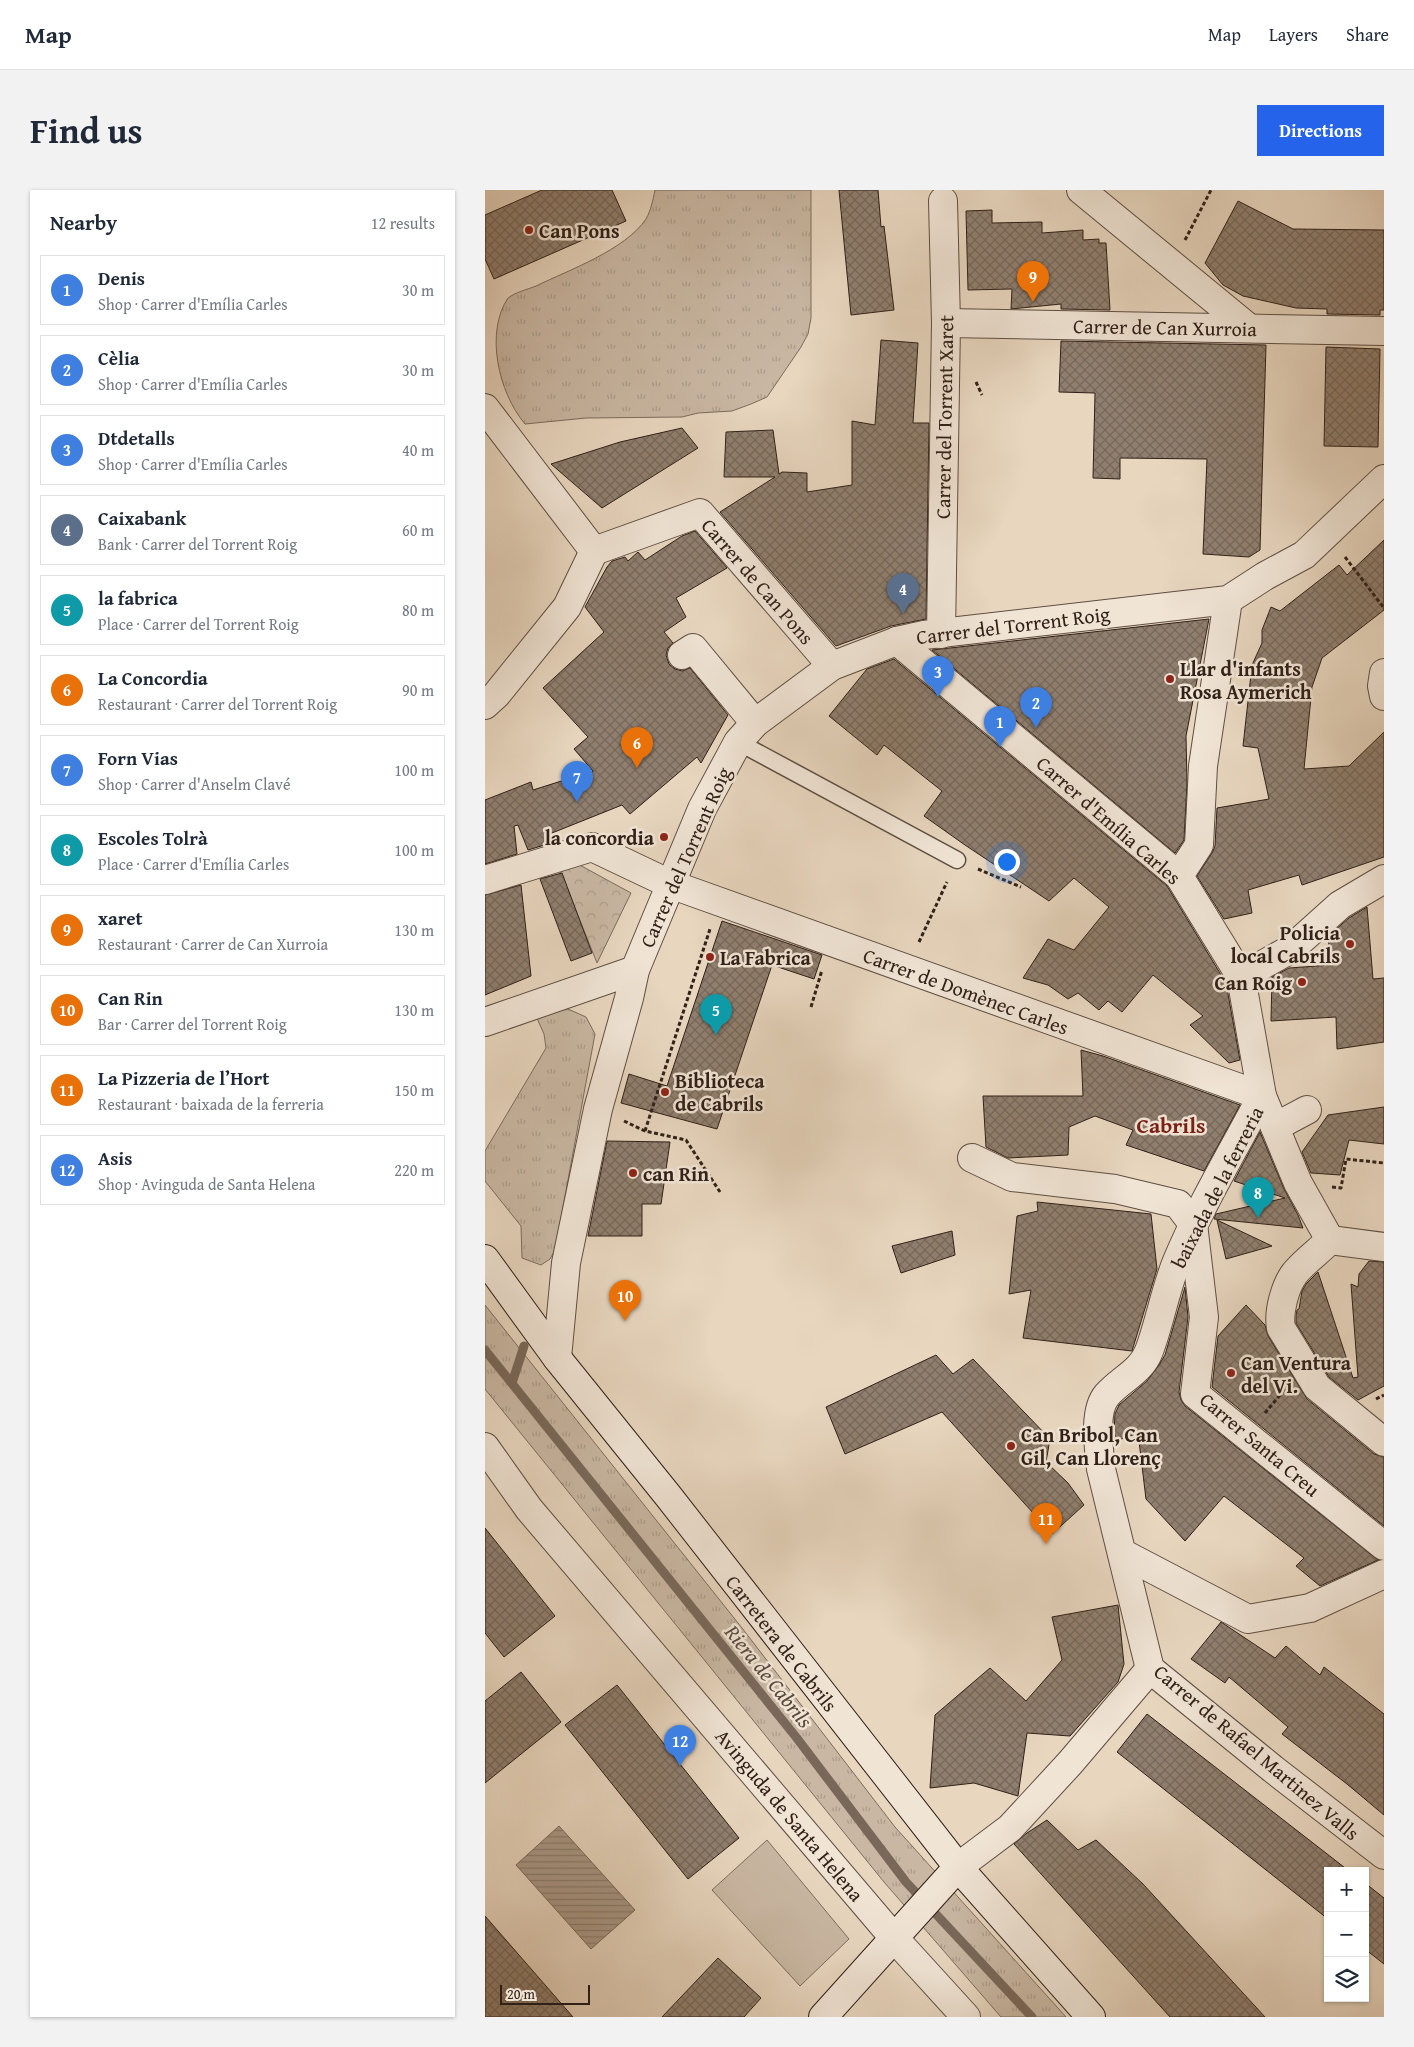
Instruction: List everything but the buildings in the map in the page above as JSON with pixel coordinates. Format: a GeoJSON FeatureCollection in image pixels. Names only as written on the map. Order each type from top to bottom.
{"type":"FeatureCollection","features":[{"type":"Feature","properties":{"kind":"street"},"geometry":{"type":"LineString","coordinates":[[1081,190],[1249,328]]}},
{"type":"Feature","properties":{"kind":"street","name":"Carrer del Torrent Xaret"},"geometry":{"type":"LineString","coordinates":[[941,634],[946,323],[943,201]]}},
{"type":"Feature","properties":{"kind":"street","name":"Carrer de Can Xurroia"},"geometry":{"type":"LineString","coordinates":[[946,323],[1384,331]]}},
{"type":"Feature","properties":{"kind":"street"},"geometry":{"type":"LineString","coordinates":[[485,408],[594,551],[567,607],[496,695],[485,705]]}},
{"type":"Feature","properties":{"kind":"street","name":"Carrer del Torrent Roig"},"geometry":{"type":"LineString","coordinates":[[557,1358],[566,1263],[598,1109],[635,970],[702,809],[746,733],[831,666],[897,640],[1024,622],[1228,600],[1265,576],[1304,555],[1384,479]]}},
{"type":"Feature","properties":{"kind":"street","name":"Carrer de Can Pons"},"geometry":{"type":"LineString","coordinates":[[594,551],[700,514],[831,666]]}},
{"type":"Feature","properties":{"kind":"street"},"geometry":{"type":"LineString","coordinates":[[1179,876],[1199,845],[1203,766],[1228,600]]}},
{"type":"Feature","properties":{"kind":"street","name":"Carrer d'Emília Carles"},"geometry":{"type":"LineString","coordinates":[[897,640],[1179,876],[1241,977],[1262,1096],[1298,1183],[1330,1240]]}},
{"type":"Feature","properties":{"kind":"street"},"geometry":{"type":"LineString","coordinates":[[682,655],[693,648],[746,733]]}},
{"type":"Feature","properties":{"kind":"street"},"geometry":{"type":"LineString","coordinates":[[1384,673],[1382,686],[1384,696]]}},
{"type":"Feature","properties":{"kind":"street","name":"Carrer de Domènec Carles"},"geometry":{"type":"LineString","coordinates":[[485,880],[592,847],[670,884],[721,903],[1262,1096]]}},
{"type":"Feature","properties":{"kind":"street"},"geometry":{"type":"LineString","coordinates":[[1241,977],[1291,949],[1340,905],[1384,879]]}},
{"type":"Feature","properties":{"kind":"street"},"geometry":{"type":"LineString","coordinates":[[485,1022],[635,970]]}},
{"type":"Feature","properties":{"kind":"street"},"geometry":{"type":"LineString","coordinates":[[607,981],[629,998]]}},
{"type":"Feature","properties":{"kind":"street","name":"baixada de la ferreria"},"geometry":{"type":"LineString","coordinates":[[1122,1552],[1101,1469],[1098,1442],[1099,1415],[1107,1396],[1136,1370],[1148,1353],[1176,1264],[1193,1224],[1262,1096]]}},
{"type":"Feature","properties":{"kind":"street"},"geometry":{"type":"LineString","coordinates":[[1275,1127],[1307,1110]]}},
{"type":"Feature","properties":{"kind":"street"},"geometry":{"type":"LineString","coordinates":[[972,1158],[1012,1177],[1115,1189],[1179,1204],[1193,1224]]}},
{"type":"Feature","properties":{"kind":"street","name":"Carrer Santa Creu"},"geometry":{"type":"LineString","coordinates":[[1193,1224],[1204,1317],[1195,1394],[1384,1546]]}},
{"type":"Feature","properties":{"kind":"street"},"geometry":{"type":"LineString","coordinates":[[1384,1247],[1330,1240],[1295,1273],[1281,1304],[1279,1319],[1281,1328],[1317,1387],[1384,1442]]}},
{"type":"Feature","properties":{"kind":"street","name":"Carretera de Cabrils"},"geometry":{"type":"LineString","coordinates":[[485,1259],[557,1358],[669,1497],[953,1873],[1091,2017]]}},
{"type":"Feature","properties":{"kind":"street","name":"Avinguda de Santa Helena"},"geometry":{"type":"LineString","coordinates":[[485,1447],[529,1509],[902,1930],[966,2017]]}},
{"type":"Feature","properties":{"kind":"street"},"geometry":{"type":"LineString","coordinates":[[1122,1552],[1248,1619],[1310,1608],[1384,1574]]}},
{"type":"Feature","properties":{"kind":"street","name":"Carrer de Rafael Martinez Valls"},"geometry":{"type":"LineString","coordinates":[[1122,1552],[1151,1669],[1273,1769],[1384,1856]]}},
{"type":"Feature","properties":{"kind":"street"},"geometry":{"type":"LineString","coordinates":[[823,2017],[953,1873],[1010,1828],[1070,1763],[1151,1669]]}},
{"type":"Feature","properties":{"kind":"lane"},"geometry":{"type":"LineString","coordinates":[[746,733],[957,860]]}},
{"type":"Feature","properties":{"kind":"path"},"geometry":{"type":"LineString","coordinates":[[1173,265],[1211,190]]}},
{"type":"Feature","properties":{"kind":"path"},"geometry":{"type":"LineString","coordinates":[[1344,555],[1384,608]]}},
{"type":"Feature","properties":{"kind":"path"},"geometry":{"type":"LineString","coordinates":[[906,969],[957,860],[1021,887]]}},
{"type":"Feature","properties":{"kind":"path"},"geometry":{"type":"LineString","coordinates":[[645,1130],[702,949],[721,903]]}},
{"type":"Feature","properties":{"kind":"path"},"geometry":{"type":"LineString","coordinates":[[811,1007],[830,942]]}},
{"type":"Feature","properties":{"kind":"path"},"geometry":{"type":"LineString","coordinates":[[598,1109],[645,1130],[686,1140],[720,1192]]}},
{"type":"Feature","properties":{"kind":"path"},"geometry":{"type":"LineString","coordinates":[[1298,1183],[1341,1188],[1346,1159],[1384,1163]]}},
{"type":"Feature","properties":{"kind":"path"},"geometry":{"type":"LineString","coordinates":[[1246,1434],[1303,1365]]}},
{"type":"Feature","properties":{"kind":"green space"},"geometry":{"type":"Polygon","coordinates":[[[655,190],[811,190],[811,318],[808,334],[801,347],[767,397],[732,411],[698,413],[682,417],[586,418],[525,424],[508,396],[498,362],[497,328],[501,312],[508,298],[580,266],[611,250],[625,240],[646,219],[651,209],[655,190]]]}},
{"type":"Feature","properties":{"kind":"green space"},"geometry":{"type":"Polygon","coordinates":[[[576,863],[631,893],[597,963],[559,868],[576,863]]]}},
{"type":"Feature","properties":{"kind":"green space"},"geometry":{"type":"Polygon","coordinates":[[[568,1009],[586,1017],[595,1034],[555,1250],[550,1259],[541,1265],[522,1258],[521,1226],[485,1181],[485,1151],[546,1048],[544,1034],[536,1016],[568,1009]]]}},
{"type":"Feature","properties":{"kind":"green space"},"geometry":{"type":"Polygon","coordinates":[[[485,1305],[742,1628],[895,1827],[1066,2017],[1001,2017],[884,1882],[485,1389],[485,1305]]]}},
{"type":"Feature","properties":{"kind":"green space"},"geometry":{"type":"Polygon","coordinates":[[[767,1840],[849,1939],[800,1986],[712,1890],[767,1840]]]}},
{"type":"Feature","properties":{"kind":"shaded area"},"geometry":{"type":"Polygon","coordinates":[[[559,1826],[635,1910],[591,1949],[516,1865],[559,1826]]]}},
{"type":"Feature","properties":{"kind":"waterway"},"geometry":{"type":"LineString","coordinates":[[512,1383],[524,1346]]}},
{"type":"Feature","properties":{"kind":"waterway","name":"Riera de Cabrils"},"geometry":{"type":"LineString","coordinates":[[485,1350],[796,1737],[906,1882],[1032,2017]]}},
{"type":"Feature","properties":{"kind":"place","name":"Can Pons"},"geometry":{"type":"Point","coordinates":[529,230]}},
{"type":"Feature","properties":{"kind":"place","name":"xaret"},"geometry":{"type":"Point","coordinates":[1033,302]}},
{"type":"Feature","properties":{"kind":"place","name":"Caixabank"},"geometry":{"type":"Point","coordinates":[903,614]}},
{"type":"Feature","properties":{"kind":"place","name":"Llar d'infants Rosa Aymerich"},"geometry":{"type":"Point","coordinates":[1170,679]}},
{"type":"Feature","properties":{"kind":"place","name":"Dtdetalls"},"geometry":{"type":"Point","coordinates":[938,697]}},
{"type":"Feature","properties":{"kind":"place","name":"Cèlia"},"geometry":{"type":"Point","coordinates":[1036,728]}},
{"type":"Feature","properties":{"kind":"place","name":"Denis"},"geometry":{"type":"Point","coordinates":[1000,747]}},
{"type":"Feature","properties":{"kind":"place","name":"La Concordia"},"geometry":{"type":"Point","coordinates":[637,768]}},
{"type":"Feature","properties":{"kind":"place","name":"Forn Vias"},"geometry":{"type":"Point","coordinates":[577,802]}},
{"type":"Feature","properties":{"kind":"place","name":"la concordia"},"geometry":{"type":"Point","coordinates":[664,837]}},
{"type":"Feature","properties":{"kind":"place","name":"Policia local Cabrils"},"geometry":{"type":"Point","coordinates":[1350,944]}},
{"type":"Feature","properties":{"kind":"place","name":"La Fabrica"},"geometry":{"type":"Point","coordinates":[710,957]}},
{"type":"Feature","properties":{"kind":"place","name":"Can Roig"},"geometry":{"type":"Point","coordinates":[1302,982]}},
{"type":"Feature","properties":{"kind":"place","name":"la fabrica"},"geometry":{"type":"Point","coordinates":[716,1035]}},
{"type":"Feature","properties":{"kind":"place","name":"Biblioteca de Cabrils"},"geometry":{"type":"Point","coordinates":[665,1092]}},
{"type":"Feature","properties":{"kind":"place","name":"can Rin"},"geometry":{"type":"Point","coordinates":[633,1173]}},
{"type":"Feature","properties":{"kind":"place","name":"Escoles Tolrà"},"geometry":{"type":"Point","coordinates":[1258,1218]}},
{"type":"Feature","properties":{"kind":"place","name":"Can Rin"},"geometry":{"type":"Point","coordinates":[625,1321]}},
{"type":"Feature","properties":{"kind":"place","name":"Can Ventura del Vi."},"geometry":{"type":"Point","coordinates":[1231,1373]}},
{"type":"Feature","properties":{"kind":"place","name":"Can Bribol, Can Gil, Can Llorenç"},"geometry":{"type":"Point","coordinates":[1011,1446]}},
{"type":"Feature","properties":{"kind":"place","name":"La Pizzeria de l’Hort"},"geometry":{"type":"Point","coordinates":[1046,1544]}},
{"type":"Feature","properties":{"kind":"place","name":"Asis"},"geometry":{"type":"Point","coordinates":[680,1766]}},
{"type":"Feature","properties":{"kind":"district","name":"Cabrils"},"geometry":{"type":"Point","coordinates":[1171,1125]}}]}
